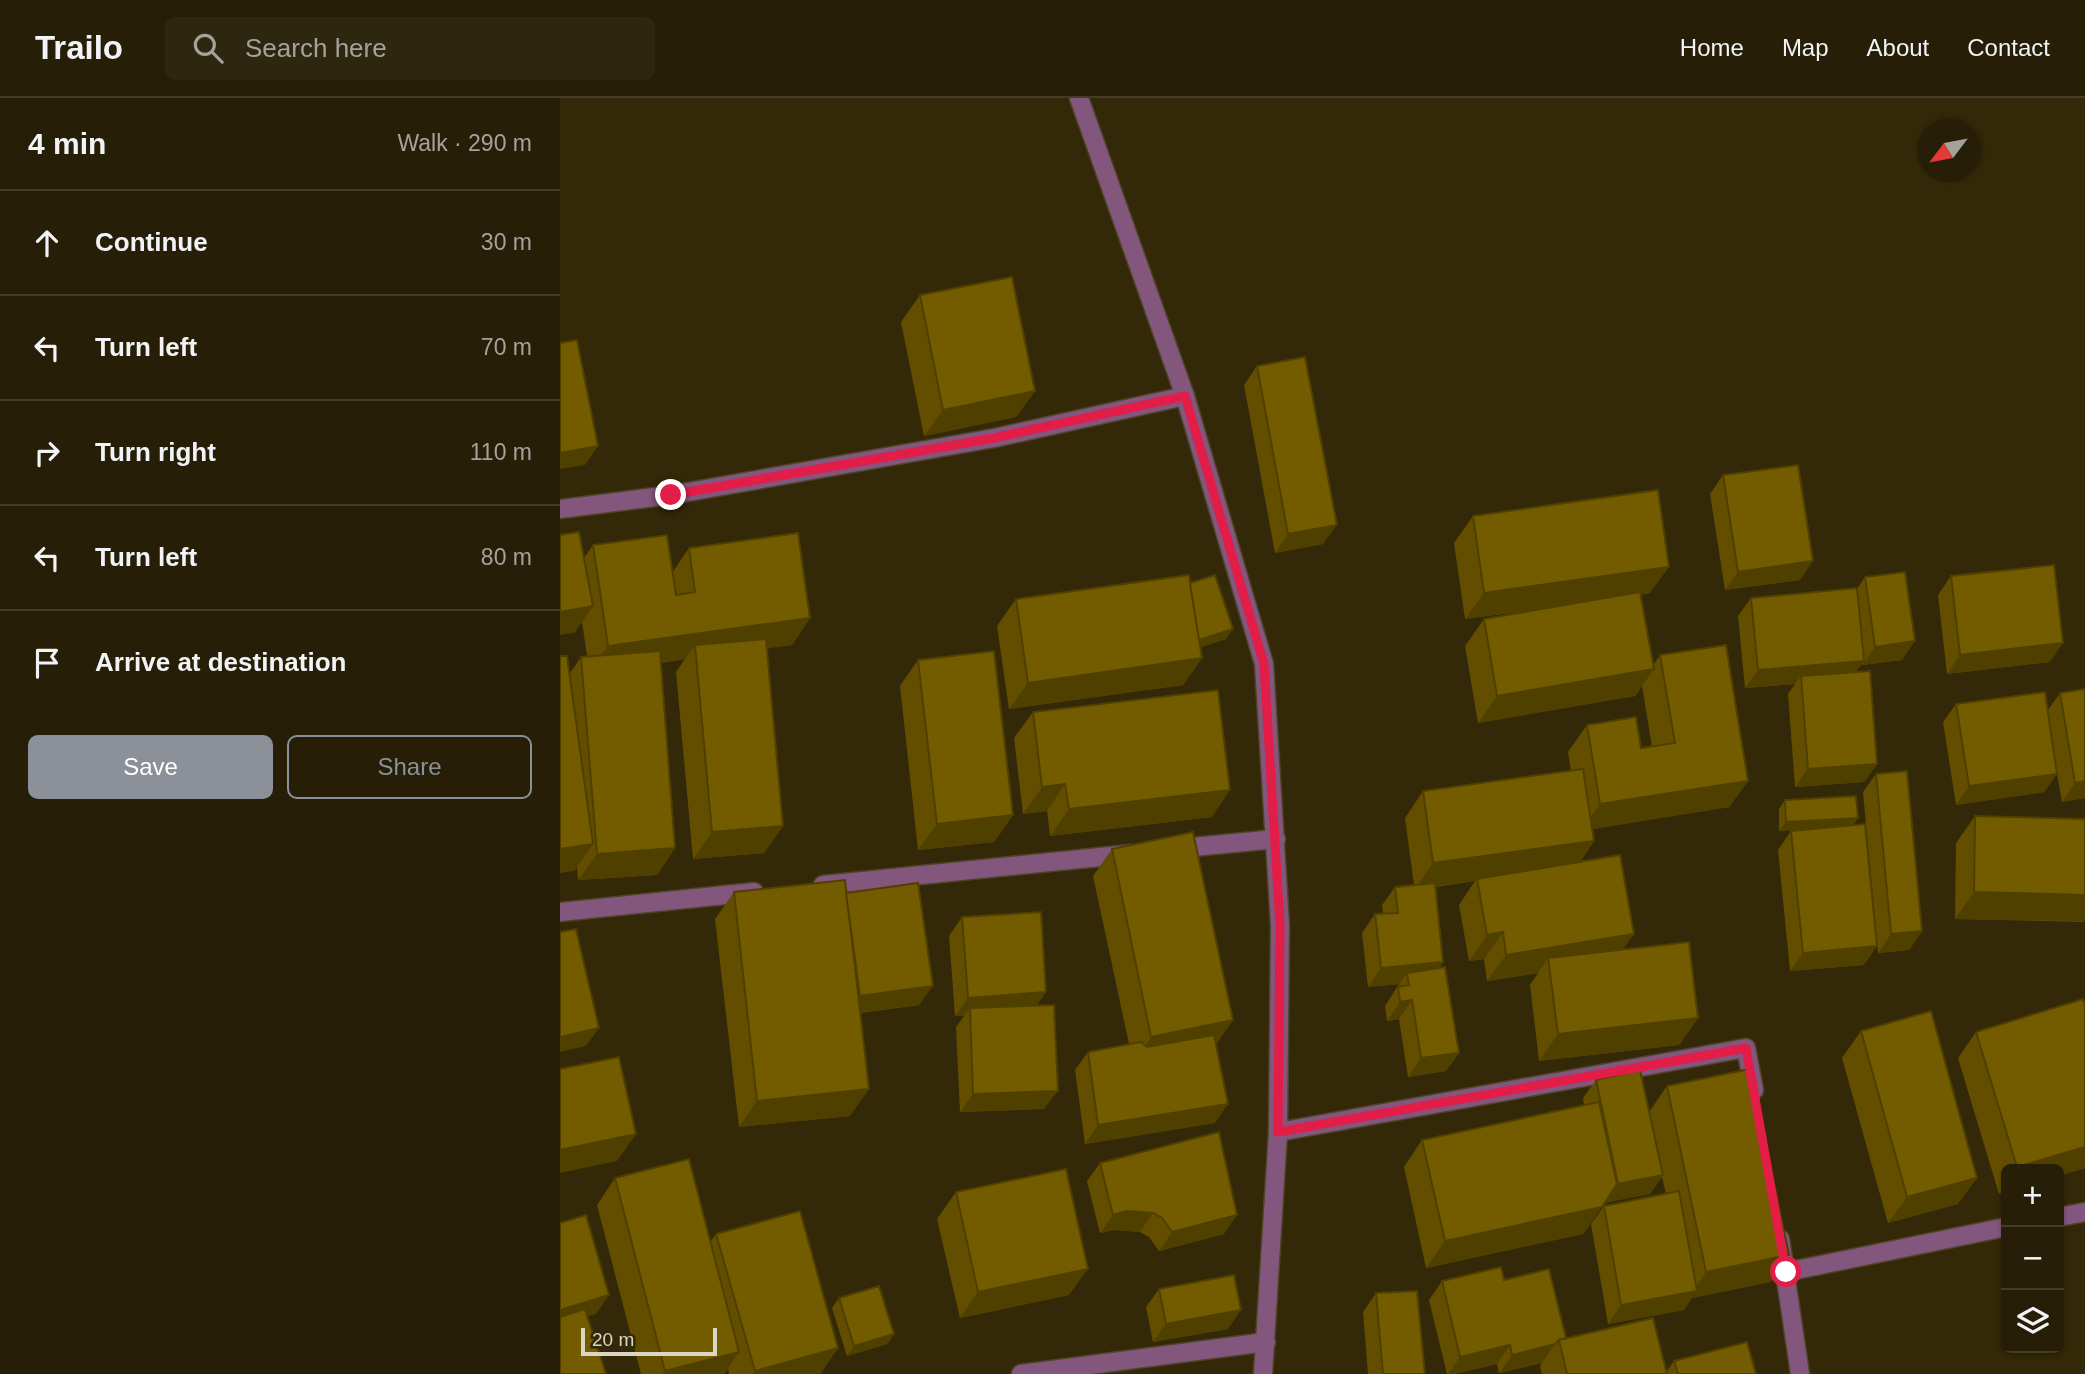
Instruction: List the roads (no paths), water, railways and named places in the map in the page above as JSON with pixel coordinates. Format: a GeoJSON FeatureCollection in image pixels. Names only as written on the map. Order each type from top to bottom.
{"type":"FeatureCollection","features":[{"type":"Feature","properties":{"kind":"street"},"geometry":{"type":"LineString","coordinates":[[1082,106],[1185,396],[1264,664],[1280,925],[1278,1132],[1263,1374]]}},
{"type":"Feature","properties":{"kind":"street"},"geometry":{"type":"LineString","coordinates":[[560,509],[671,495],[981,440],[1185,396]]}},
{"type":"Feature","properties":{"kind":"street"},"geometry":{"type":"LineString","coordinates":[[807,886],[1276,839]]}},
{"type":"Feature","properties":{"kind":"street"},"geometry":{"type":"LineString","coordinates":[[560,912],[766,891]]}},
{"type":"Feature","properties":{"kind":"street"},"geometry":{"type":"LineString","coordinates":[[1278,1132],[1746,1048],[1756,1101]]}},
{"type":"Feature","properties":{"kind":"street"},"geometry":{"type":"LineString","coordinates":[[2064,1216],[2085,1212]]}},
{"type":"Feature","properties":{"kind":"street"},"geometry":{"type":"LineString","coordinates":[[1776,1219],[1800,1374]]}},
{"type":"Feature","properties":{"kind":"street"},"geometry":{"type":"LineString","coordinates":[[1786,1272],[2001,1228]]}},
{"type":"Feature","properties":{"kind":"street"},"geometry":{"type":"LineString","coordinates":[[1021,1374],[1266,1342]]}}]}
